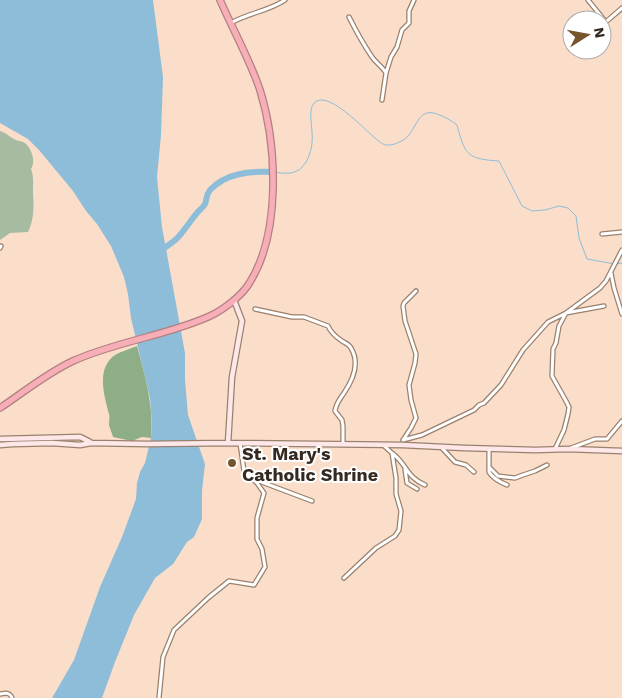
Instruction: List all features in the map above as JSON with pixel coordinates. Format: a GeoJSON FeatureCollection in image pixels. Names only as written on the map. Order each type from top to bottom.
{"type":"FeatureCollection","features":[{"type":"Feature","properties":{"kind":"highway"},"geometry":{"type":"LineString","coordinates":[[0,408],[58,369],[74,361],[121,344],[187,325],[212,315],[234,300],[250,283],[260,262],[270,222],[273,197],[273,168],[267,121],[256,78],[220,0]]}},
{"type":"Feature","properties":{"kind":"main road"},"geometry":{"type":"LineString","coordinates":[[228,443],[232,377],[242,321],[234,300]]}},
{"type":"Feature","properties":{"kind":"main road"},"geometry":{"type":"LineString","coordinates":[[0,439],[80,437],[91,443]]}},
{"type":"Feature","properties":{"kind":"main road"},"geometry":{"type":"LineString","coordinates":[[0,445],[240,443],[382,445],[403,442],[441,447],[489,449],[622,451]]}},
{"type":"Feature","properties":{"kind":"street"},"geometry":{"type":"LineString","coordinates":[[230,23],[285,0]]}},
{"type":"Feature","properties":{"kind":"street"},"geometry":{"type":"LineString","coordinates":[[382,100],[391,56],[397,47],[402,30],[409,23],[409,11],[414,0]]}},
{"type":"Feature","properties":{"kind":"street"},"geometry":{"type":"LineString","coordinates":[[588,0],[605,21],[622,8]]}},
{"type":"Feature","properties":{"kind":"street"},"geometry":{"type":"LineString","coordinates":[[594,7],[595,0]]}},
{"type":"Feature","properties":{"kind":"street"},"geometry":{"type":"LineString","coordinates":[[349,18],[373,59],[383,67],[386,73]]}},
{"type":"Feature","properties":{"kind":"street"},"geometry":{"type":"LineString","coordinates":[[602,234],[622,232]]}},
{"type":"Feature","properties":{"kind":"street"},"geometry":{"type":"LineString","coordinates":[[403,442],[474,410],[484,403],[501,385],[523,350],[548,322],[566,313],[606,282],[622,250]]}},
{"type":"Feature","properties":{"kind":"street"},"geometry":{"type":"LineString","coordinates":[[610,272],[622,314]]}},
{"type":"Feature","properties":{"kind":"street"},"geometry":{"type":"LineString","coordinates":[[403,442],[416,418],[409,385],[416,354],[402,306],[416,291]]}},
{"type":"Feature","properties":{"kind":"street"},"geometry":{"type":"LineString","coordinates":[[566,313],[604,306]]}},
{"type":"Feature","properties":{"kind":"street"},"geometry":{"type":"LineString","coordinates":[[255,309],[316,320],[328,326],[336,337],[350,346],[356,360],[354,375],[338,401],[335,411],[342,420],[343,444]]}},
{"type":"Feature","properties":{"kind":"street"},"geometry":{"type":"LineString","coordinates":[[555,449],[564,430],[568,414],[566,401],[552,376],[554,349],[559,326],[566,313]]}},
{"type":"Feature","properties":{"kind":"street"},"geometry":{"type":"LineString","coordinates":[[568,449],[594,440],[607,439],[622,421]]}},
{"type":"Feature","properties":{"kind":"street"},"geometry":{"type":"LineString","coordinates":[[159,698],[163,657],[174,630],[229,581],[254,585],[265,567],[262,550],[257,539],[257,518],[264,493],[257,483],[244,471],[240,443]]}},
{"type":"Feature","properties":{"kind":"street"},"geometry":{"type":"LineString","coordinates":[[382,445],[400,459],[407,483],[417,489]]}},
{"type":"Feature","properties":{"kind":"street"},"geometry":{"type":"LineString","coordinates":[[441,447],[455,462],[466,464],[474,472]]}},
{"type":"Feature","properties":{"kind":"street"},"geometry":{"type":"LineString","coordinates":[[489,449],[489,472],[500,482],[507,484]]}},
{"type":"Feature","properties":{"kind":"street"},"geometry":{"type":"LineString","coordinates":[[344,578],[376,548],[394,536],[399,530],[400,511],[396,494],[396,478],[392,453]]}},
{"type":"Feature","properties":{"kind":"street"},"geometry":{"type":"LineString","coordinates":[[489,467],[498,476],[515,478],[547,465]]}},
{"type":"Feature","properties":{"kind":"street"},"geometry":{"type":"LineString","coordinates":[[404,468],[413,478],[425,485]]}},
{"type":"Feature","properties":{"kind":"street"},"geometry":{"type":"LineString","coordinates":[[257,483],[259,481],[312,501]]}},
{"type":"Feature","properties":{"kind":"street"},"geometry":{"type":"LineString","coordinates":[[0,694],[8,693],[12,698]]}},
{"type":"Feature","properties":{"kind":"green space"},"geometry":{"type":"Polygon","coordinates":[[[0,131],[15,140],[25,143],[31,152],[33,159],[31,169],[33,203],[32,218],[28,232],[10,233],[0,240],[0,131]]]}},
{"type":"Feature","properties":{"kind":"green space"},"geometry":{"type":"Polygon","coordinates":[[[137,346],[146,380],[152,426],[151,438],[142,437],[132,441],[113,437],[109,425],[103,374],[109,360],[115,355],[137,346]]]}},
{"type":"Feature","properties":{"kind":"water"},"geometry":{"type":"Polygon","coordinates":[[[0,0],[153,0],[163,77],[157,177],[162,227],[185,353],[188,415],[205,464],[202,491],[202,519],[194,537],[187,542],[173,564],[155,578],[134,615],[102,698],[52,698],[74,660],[100,587],[136,499],[137,483],[145,463],[151,438],[150,398],[131,318],[124,277],[111,246],[73,191],[39,150],[28,139],[0,123],[0,0]]]}},
{"type":"Feature","properties":{"kind":"waterway"},"geometry":{"type":"LineString","coordinates":[[276,172],[291,173],[300,169],[306,162],[312,144],[311,109],[314,103],[321,100],[339,107],[377,140],[386,145],[405,139],[419,119],[426,113],[437,114],[457,125],[462,143],[469,154],[480,159],[499,161],[522,206],[532,211],[559,206],[568,208],[576,216],[579,238],[587,259],[615,264],[622,263]]}},
{"type":"Feature","properties":{"kind":"waterway"},"geometry":{"type":"LineString","coordinates":[[159,252],[178,237],[204,205],[210,190],[216,184],[239,174],[272,172]]}},
{"type":"Feature","properties":{"kind":"place","name":"St. Mary's Catholic Shrine"},"geometry":{"type":"Point","coordinates":[232,463]}}]}
